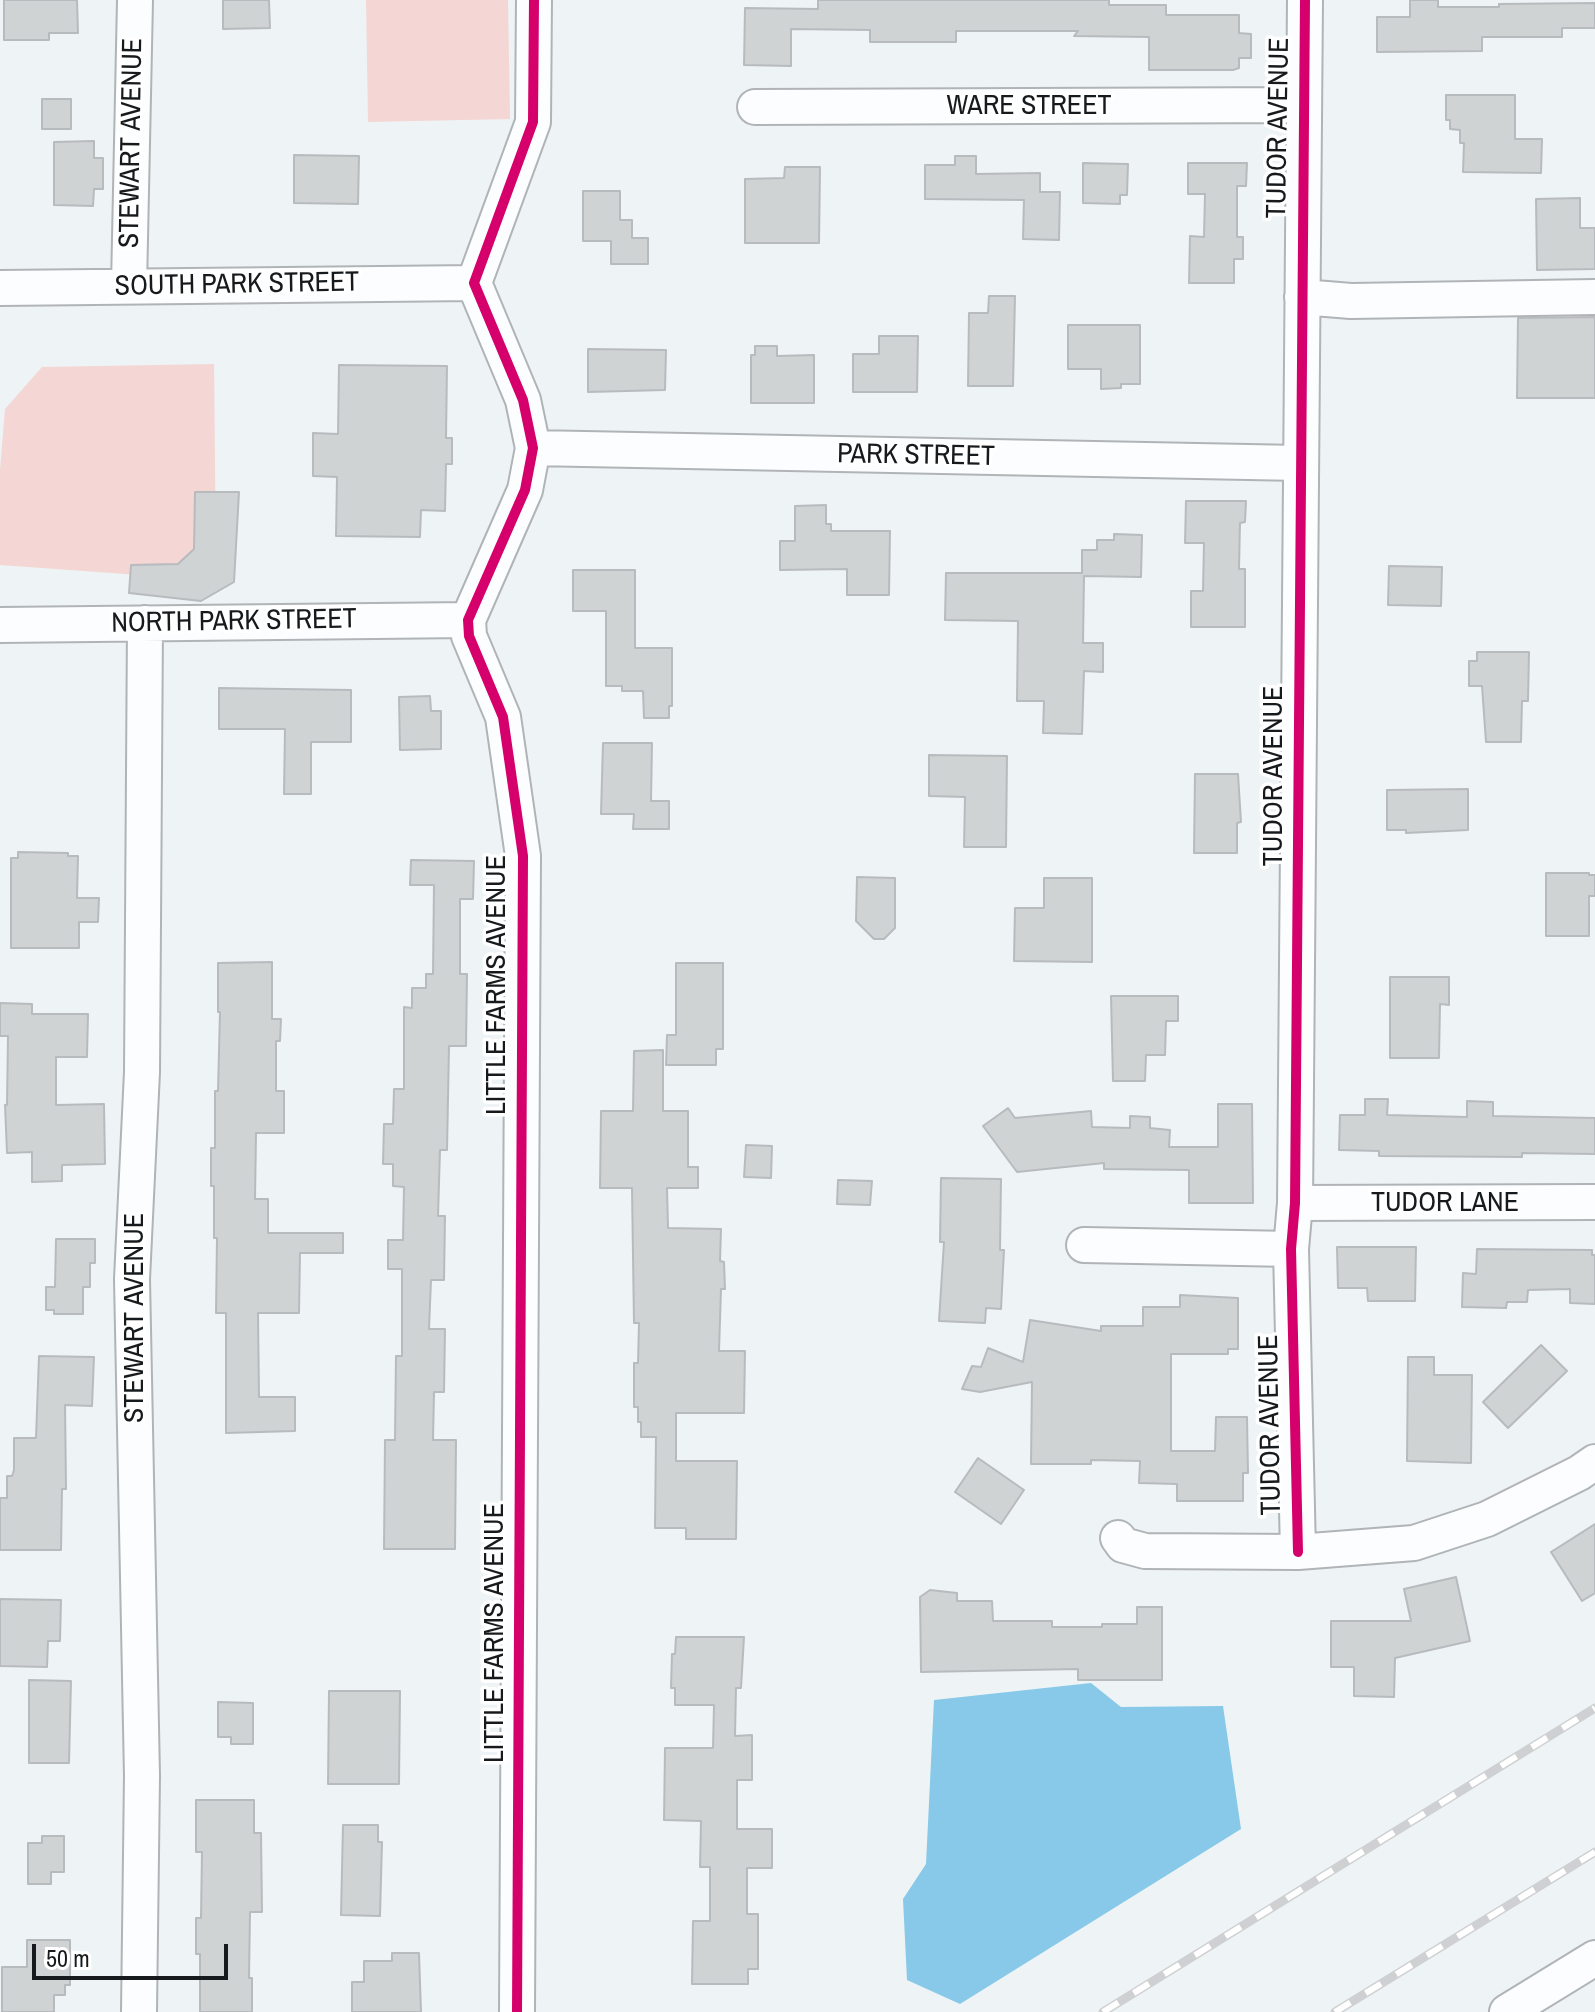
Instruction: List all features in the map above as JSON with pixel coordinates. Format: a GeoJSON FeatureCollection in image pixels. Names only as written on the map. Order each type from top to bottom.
{"type":"FeatureCollection","features":[{"type":"Feature","properties":{"kind":"street","name":"STEWART AVENUE"},"geometry":{"type":"LineString","coordinates":[[129,286],[135,0]]}},
{"type":"Feature","properties":{"kind":"street"},"geometry":{"type":"LineString","coordinates":[[468,620],[525,490],[533,448],[523,400],[474,283],[533,122],[534,0]]}},
{"type":"Feature","properties":{"kind":"street","name":"TUDOR AVENUE"},"geometry":{"type":"LineString","coordinates":[[1298,1552],[1291,1249],[1295,1203],[1305,0]]}},
{"type":"Feature","properties":{"kind":"street","name":"WARE STREET"},"geometry":{"type":"LineString","coordinates":[[755,107],[1304,105]]}},
{"type":"Feature","properties":{"kind":"street","name":"SOUTH PARK STREET"},"geometry":{"type":"LineString","coordinates":[[0,288],[474,283]]}},
{"type":"Feature","properties":{"kind":"street"},"geometry":{"type":"LineString","coordinates":[[1302,297],[1351,301],[1595,297]]}},
{"type":"Feature","properties":{"kind":"street","name":"PARK STREET"},"geometry":{"type":"LineString","coordinates":[[533,448],[1299,463]]}},
{"type":"Feature","properties":{"kind":"street","name":"NORTH PARK STREET"},"geometry":{"type":"LineString","coordinates":[[0,625],[468,620]]}},
{"type":"Feature","properties":{"kind":"street","name":"LITTLE FARMS AVENUE"},"geometry":{"type":"LineString","coordinates":[[468,620],[469,636],[503,717],[523,856],[517,2012]]}},
{"type":"Feature","properties":{"kind":"street","name":"STEWART AVENUE"},"geometry":{"type":"LineString","coordinates":[[139,2012],[142,1776],[132,1279],[142,1072],[145,623]]}},
{"type":"Feature","properties":{"kind":"street","name":"TUDOR LANE"},"geometry":{"type":"LineString","coordinates":[[1295,1203],[1595,1202]]}},
{"type":"Feature","properties":{"kind":"street"},"geometry":{"type":"LineString","coordinates":[[1084,1245],[1291,1249]]}},
{"type":"Feature","properties":{"kind":"street"},"geometry":{"type":"LineString","coordinates":[[1118,1538],[1123,1545],[1145,1551],[1298,1552],[1414,1543],[1487,1519],[1595,1462]]}},
{"type":"Feature","properties":{"kind":"street"},"geometry":{"type":"LineString","coordinates":[[1507,2012],[1595,1958]]}},
{"type":"Feature","properties":{"kind":"shaded area"},"geometry":{"type":"Polygon","coordinates":[[[366,0],[508,0],[510,119],[368,122],[366,0]]]}},
{"type":"Feature","properties":{"kind":"shaded area"},"geometry":{"type":"Polygon","coordinates":[[[214,364],[216,564],[195,579],[0,565],[0,470],[5,409],[42,367],[214,364]]]}},
{"type":"Feature","properties":{"kind":"water"},"geometry":{"type":"Polygon","coordinates":[[[1091,1683],[1121,1707],[1223,1706],[1241,1829],[960,2004],[907,1980],[903,1899],[926,1864],[934,1700],[1091,1683]]]}},
{"type":"Feature","properties":{"kind":"building"},"geometry":{"type":"Polygon","coordinates":[[[4,0],[77,0],[78,33],[49,33],[49,40],[4,40],[4,0]]]}},
{"type":"Feature","properties":{"kind":"building"},"geometry":{"type":"Polygon","coordinates":[[[223,0],[269,0],[270,28],[223,29],[223,0]]]}},
{"type":"Feature","properties":{"kind":"building"},"geometry":{"type":"Polygon","coordinates":[[[818,0],[1109,0],[1109,5],[1166,5],[1166,15],[1239,15],[1239,33],[1251,34],[1251,58],[1239,58],[1239,68],[1233,70],[1149,70],[1149,37],[1074,36],[1078,31],[956,31],[956,42],[870,42],[870,30],[791,29],[791,66],[744,65],[745,8],[818,9],[818,0]]]}},
{"type":"Feature","properties":{"kind":"building"},"geometry":{"type":"Polygon","coordinates":[[[1410,0],[1438,0],[1438,7],[1595,3],[1595,28],[1562,28],[1562,37],[1482,37],[1482,51],[1377,52],[1377,17],[1410,17],[1410,0]]]}},
{"type":"Feature","properties":{"kind":"building"},"geometry":{"type":"Polygon","coordinates":[[[1446,95],[1515,95],[1515,139],[1542,139],[1541,173],[1463,172],[1464,143],[1460,143],[1460,130],[1450,129],[1450,120],[1446,120],[1446,95]]]}},
{"type":"Feature","properties":{"kind":"building"},"geometry":{"type":"Polygon","coordinates":[[[42,99],[71,99],[71,129],[42,129],[42,99]]]}},
{"type":"Feature","properties":{"kind":"building"},"geometry":{"type":"Polygon","coordinates":[[[94,141],[94,158],[103,158],[103,189],[94,189],[93,206],[54,205],[54,142],[94,141]]]}},
{"type":"Feature","properties":{"kind":"building"},"geometry":{"type":"Polygon","coordinates":[[[294,155],[359,156],[358,204],[294,203],[294,155]]]}},
{"type":"Feature","properties":{"kind":"building"},"geometry":{"type":"Polygon","coordinates":[[[955,156],[976,156],[976,174],[1040,173],[1040,192],[1060,192],[1059,240],[1023,239],[1024,200],[925,199],[925,165],[955,165],[955,156]]]}},
{"type":"Feature","properties":{"kind":"building"},"geometry":{"type":"Polygon","coordinates":[[[1083,163],[1128,164],[1127,195],[1120,195],[1120,204],[1083,203],[1083,163]]]}},
{"type":"Feature","properties":{"kind":"building"},"geometry":{"type":"Polygon","coordinates":[[[1188,163],[1247,163],[1246,186],[1237,186],[1237,237],[1243,237],[1243,259],[1234,259],[1234,283],[1189,283],[1190,236],[1204,237],[1205,194],[1188,194],[1188,163]]]}},
{"type":"Feature","properties":{"kind":"building"},"geometry":{"type":"Polygon","coordinates":[[[785,167],[820,167],[819,243],[745,243],[745,179],[784,178],[785,167]]]}},
{"type":"Feature","properties":{"kind":"building"},"geometry":{"type":"Polygon","coordinates":[[[583,191],[620,191],[620,220],[632,220],[632,238],[648,238],[648,264],[611,264],[611,241],[583,241],[583,191]]]}},
{"type":"Feature","properties":{"kind":"building"},"geometry":{"type":"Polygon","coordinates":[[[1580,198],[1580,228],[1595,228],[1595,269],[1537,270],[1536,199],[1580,198]]]}},
{"type":"Feature","properties":{"kind":"building"},"geometry":{"type":"Polygon","coordinates":[[[989,296],[1015,296],[1013,386],[968,386],[969,313],[988,313],[989,296]]]}},
{"type":"Feature","properties":{"kind":"building"},"geometry":{"type":"Polygon","coordinates":[[[1595,317],[1595,398],[1517,398],[1518,318],[1595,317]]]}},
{"type":"Feature","properties":{"kind":"building"},"geometry":{"type":"Polygon","coordinates":[[[1068,325],[1140,325],[1140,384],[1121,384],[1121,388],[1101,389],[1101,369],[1068,369],[1068,325]]]}},
{"type":"Feature","properties":{"kind":"building"},"geometry":{"type":"Polygon","coordinates":[[[879,336],[918,336],[917,392],[853,392],[853,354],[879,354],[879,336]]]}},
{"type":"Feature","properties":{"kind":"building"},"geometry":{"type":"Polygon","coordinates":[[[755,346],[777,346],[777,356],[814,355],[814,403],[751,403],[751,355],[755,355],[755,346]]]}},
{"type":"Feature","properties":{"kind":"building"},"geometry":{"type":"Polygon","coordinates":[[[588,349],[666,350],[665,390],[588,392],[588,349]]]}},
{"type":"Feature","properties":{"kind":"building"},"geometry":{"type":"Polygon","coordinates":[[[339,365],[447,366],[446,438],[452,438],[452,464],[446,464],[445,511],[421,510],[420,537],[336,536],[337,477],[313,476],[313,433],[338,434],[339,365]]]}},
{"type":"Feature","properties":{"kind":"building"},"geometry":{"type":"Polygon","coordinates":[[[195,492],[239,492],[234,582],[201,601],[129,593],[131,565],[178,564],[194,549],[195,492]]]}},
{"type":"Feature","properties":{"kind":"building"},"geometry":{"type":"Polygon","coordinates":[[[1186,501],[1246,501],[1245,522],[1240,523],[1239,569],[1245,569],[1245,627],[1191,627],[1191,591],[1203,591],[1204,543],[1185,543],[1186,501]]]}},
{"type":"Feature","properties":{"kind":"building"},"geometry":{"type":"Polygon","coordinates":[[[826,505],[826,524],[831,524],[831,531],[890,531],[889,595],[847,595],[847,569],[780,570],[780,541],[795,541],[795,506],[826,505]]]}},
{"type":"Feature","properties":{"kind":"building"},"geometry":{"type":"Polygon","coordinates":[[[1114,534],[1142,535],[1141,577],[1084,576],[1083,643],[1103,643],[1103,672],[1084,671],[1082,734],[1043,733],[1044,701],[1017,701],[1018,621],[945,620],[946,573],[1082,573],[1082,550],[1097,550],[1097,540],[1114,540],[1114,534]]]}},
{"type":"Feature","properties":{"kind":"building"},"geometry":{"type":"Polygon","coordinates":[[[1389,566],[1442,567],[1441,606],[1388,605],[1389,566]]]}},
{"type":"Feature","properties":{"kind":"building"},"geometry":{"type":"Polygon","coordinates":[[[573,570],[635,570],[635,648],[672,648],[672,706],[669,706],[669,718],[644,718],[643,691],[622,691],[622,686],[606,686],[606,611],[573,611],[573,570]]]}},
{"type":"Feature","properties":{"kind":"building"},"geometry":{"type":"Polygon","coordinates":[[[1477,652],[1529,652],[1528,701],[1522,701],[1521,742],[1486,742],[1482,686],[1469,686],[1469,661],[1477,661],[1477,652]]]}},
{"type":"Feature","properties":{"kind":"building"},"geometry":{"type":"Polygon","coordinates":[[[219,688],[351,690],[351,742],[311,742],[311,794],[284,794],[285,729],[219,729],[219,688]]]}},
{"type":"Feature","properties":{"kind":"building"},"geometry":{"type":"Polygon","coordinates":[[[430,696],[431,711],[441,711],[441,749],[400,750],[399,697],[430,696]]]}},
{"type":"Feature","properties":{"kind":"building"},"geometry":{"type":"Polygon","coordinates":[[[603,743],[652,743],[651,801],[669,801],[669,829],[633,829],[634,814],[601,814],[603,743]]]}},
{"type":"Feature","properties":{"kind":"building"},"geometry":{"type":"Polygon","coordinates":[[[929,755],[1007,756],[1006,847],[964,847],[965,797],[929,796],[929,755]]]}},
{"type":"Feature","properties":{"kind":"building"},"geometry":{"type":"Polygon","coordinates":[[[1195,774],[1238,774],[1241,822],[1237,823],[1237,853],[1194,853],[1195,774]]]}},
{"type":"Feature","properties":{"kind":"building"},"geometry":{"type":"Polygon","coordinates":[[[1468,789],[1468,830],[1406,833],[1406,830],[1387,830],[1387,790],[1468,789]]]}},
{"type":"Feature","properties":{"kind":"building"},"geometry":{"type":"Polygon","coordinates":[[[18,852],[78,856],[77,898],[99,898],[98,922],[79,922],[79,948],[11,948],[11,858],[18,858],[18,852]]]}},
{"type":"Feature","properties":{"kind":"building"},"geometry":{"type":"Polygon","coordinates":[[[411,860],[474,861],[473,899],[460,899],[460,974],[467,974],[466,1046],[449,1046],[447,1150],[440,1150],[438,1216],[445,1216],[444,1280],[431,1280],[429,1329],[445,1329],[444,1392],[434,1392],[433,1440],[456,1440],[455,1549],[384,1549],[385,1440],[395,1440],[396,1356],[402,1356],[402,1269],[388,1269],[388,1240],[403,1240],[404,1187],[393,1186],[393,1164],[383,1164],[384,1124],[393,1124],[394,1089],[404,1089],[404,1007],[412,1008],[412,988],[426,988],[426,974],[433,974],[434,885],[410,885],[411,860]]]}},
{"type":"Feature","properties":{"kind":"building"},"geometry":{"type":"Polygon","coordinates":[[[1546,873],[1595,875],[1595,896],[1589,896],[1589,936],[1546,936],[1546,873]]]}},
{"type":"Feature","properties":{"kind":"building"},"geometry":{"type":"Polygon","coordinates":[[[857,877],[895,878],[895,928],[884,939],[874,939],[856,921],[857,877]]]}},
{"type":"Feature","properties":{"kind":"building"},"geometry":{"type":"Polygon","coordinates":[[[1044,878],[1092,878],[1092,962],[1014,961],[1015,908],[1044,908],[1044,878]]]}},
{"type":"Feature","properties":{"kind":"building"},"geometry":{"type":"Polygon","coordinates":[[[272,962],[272,1019],[281,1019],[280,1041],[276,1041],[276,1091],[284,1091],[284,1133],[256,1133],[255,1199],[268,1199],[268,1233],[343,1233],[343,1253],[300,1253],[299,1313],[258,1313],[259,1397],[295,1397],[295,1431],[226,1433],[226,1313],[216,1313],[217,1238],[214,1238],[214,1186],[211,1186],[215,1091],[218,1091],[218,963],[272,962]]]}},
{"type":"Feature","properties":{"kind":"building"},"geometry":{"type":"Polygon","coordinates":[[[676,963],[723,963],[723,1049],[716,1049],[716,1065],[666,1065],[667,1035],[676,1035],[676,963]]]}},
{"type":"Feature","properties":{"kind":"building"},"geometry":{"type":"Polygon","coordinates":[[[1390,977],[1449,977],[1449,1005],[1440,1004],[1439,1058],[1390,1058],[1390,977]]]}},
{"type":"Feature","properties":{"kind":"building"},"geometry":{"type":"Polygon","coordinates":[[[1111,996],[1178,996],[1178,1021],[1166,1021],[1165,1055],[1146,1055],[1145,1081],[1113,1081],[1111,996]]]}},
{"type":"Feature","properties":{"kind":"building"},"geometry":{"type":"Polygon","coordinates":[[[0,1003],[32,1004],[32,1014],[88,1014],[87,1057],[56,1057],[56,1105],[104,1104],[105,1164],[62,1165],[62,1181],[32,1182],[32,1152],[7,1153],[5,1105],[8,1036],[0,1036],[0,1003]]]}},
{"type":"Feature","properties":{"kind":"building"},"geometry":{"type":"Polygon","coordinates":[[[663,1050],[663,1111],[688,1111],[688,1167],[698,1167],[698,1188],[667,1188],[668,1228],[721,1229],[720,1261],[724,1262],[725,1289],[721,1289],[719,1351],[745,1351],[744,1413],[676,1413],[676,1461],[737,1461],[736,1539],[686,1539],[686,1528],[655,1528],[656,1437],[641,1437],[638,1407],[634,1407],[634,1363],[638,1363],[639,1323],[634,1323],[632,1188],[600,1188],[601,1111],[633,1111],[634,1051],[663,1050]]]}},
{"type":"Feature","properties":{"kind":"building"},"geometry":{"type":"Polygon","coordinates":[[[1365,1099],[1388,1099],[1387,1115],[1467,1117],[1467,1101],[1493,1102],[1493,1116],[1595,1118],[1595,1154],[1379,1156],[1379,1151],[1339,1150],[1340,1115],[1365,1115],[1365,1099]]]}},
{"type":"Feature","properties":{"kind":"building"},"geometry":{"type":"Polygon","coordinates":[[[1218,1104],[1252,1104],[1253,1203],[1189,1203],[1189,1170],[1104,1169],[1104,1163],[1017,1172],[983,1126],[1008,1108],[1015,1118],[1091,1111],[1092,1127],[1130,1128],[1130,1116],[1150,1117],[1150,1128],[1170,1130],[1169,1147],[1218,1147],[1218,1104]]]}},
{"type":"Feature","properties":{"kind":"building"},"geometry":{"type":"Polygon","coordinates":[[[746,1145],[772,1146],[771,1178],[744,1177],[746,1145]]]}},
{"type":"Feature","properties":{"kind":"building"},"geometry":{"type":"Polygon","coordinates":[[[941,1178],[1001,1179],[1000,1250],[1004,1250],[1001,1309],[986,1308],[985,1323],[939,1321],[944,1242],[940,1242],[941,1178]]]}},
{"type":"Feature","properties":{"kind":"building"},"geometry":{"type":"Polygon","coordinates":[[[838,1180],[872,1181],[870,1205],[837,1204],[838,1180]]]}},
{"type":"Feature","properties":{"kind":"building"},"geometry":{"type":"Polygon","coordinates":[[[56,1239],[95,1239],[95,1263],[90,1263],[90,1287],[83,1287],[83,1314],[54,1314],[54,1310],[46,1310],[46,1287],[55,1287],[56,1239]]]}},
{"type":"Feature","properties":{"kind":"building"},"geometry":{"type":"Polygon","coordinates":[[[1337,1247],[1416,1247],[1415,1301],[1368,1301],[1367,1288],[1338,1288],[1337,1247]]]}},
{"type":"Feature","properties":{"kind":"building"},"geometry":{"type":"Polygon","coordinates":[[[1477,1249],[1592,1250],[1592,1255],[1595,1255],[1595,1304],[1570,1303],[1570,1289],[1528,1290],[1527,1302],[1507,1302],[1506,1308],[1462,1307],[1463,1273],[1476,1274],[1477,1249]]]}},
{"type":"Feature","properties":{"kind":"building"},"geometry":{"type":"Polygon","coordinates":[[[1180,1295],[1238,1298],[1238,1349],[1228,1349],[1228,1354],[1171,1354],[1171,1451],[1215,1451],[1216,1417],[1247,1417],[1248,1473],[1243,1473],[1243,1501],[1177,1501],[1177,1484],[1139,1483],[1140,1461],[1031,1464],[1032,1382],[980,1392],[962,1389],[972,1366],[981,1367],[988,1348],[1023,1362],[1030,1320],[1101,1331],[1101,1326],[1143,1326],[1143,1307],[1180,1307],[1180,1295]]]}},
{"type":"Feature","properties":{"kind":"building"},"geometry":{"type":"Polygon","coordinates":[[[1541,1345],[1567,1371],[1508,1428],[1483,1402],[1541,1345]]]}},
{"type":"Feature","properties":{"kind":"building"},"geometry":{"type":"Polygon","coordinates":[[[39,1356],[94,1357],[92,1406],[65,1405],[66,1489],[62,1489],[61,1550],[0,1550],[0,1498],[7,1498],[7,1476],[12,1476],[14,1470],[14,1438],[36,1438],[39,1356]]]}},
{"type":"Feature","properties":{"kind":"building"},"geometry":{"type":"Polygon","coordinates":[[[1408,1357],[1434,1357],[1434,1375],[1472,1375],[1471,1463],[1407,1461],[1408,1357]]]}},
{"type":"Feature","properties":{"kind":"building"},"geometry":{"type":"Polygon","coordinates":[[[978,1458],[1024,1490],[1001,1524],[955,1492],[978,1458]]]}},
{"type":"Feature","properties":{"kind":"building"},"geometry":{"type":"Polygon","coordinates":[[[1595,1524],[1595,1593],[1582,1601],[1551,1552],[1595,1524]]]}},
{"type":"Feature","properties":{"kind":"building"},"geometry":{"type":"Polygon","coordinates":[[[1456,1577],[1470,1641],[1395,1658],[1394,1697],[1354,1696],[1354,1667],[1331,1667],[1331,1621],[1411,1621],[1404,1589],[1456,1577]]]}},
{"type":"Feature","properties":{"kind":"building"},"geometry":{"type":"Polygon","coordinates":[[[930,1590],[957,1593],[957,1601],[992,1601],[993,1621],[1052,1621],[1052,1627],[1137,1624],[1137,1607],[1162,1607],[1162,1680],[1078,1680],[1078,1669],[921,1672],[920,1597],[930,1590]]]}},
{"type":"Feature","properties":{"kind":"building"},"geometry":{"type":"Polygon","coordinates":[[[0,1599],[61,1600],[60,1641],[48,1641],[47,1667],[0,1666],[0,1599]]]}},
{"type":"Feature","properties":{"kind":"building"},"geometry":{"type":"Polygon","coordinates":[[[676,1637],[744,1637],[741,1688],[736,1688],[735,1736],[752,1735],[752,1780],[737,1780],[737,1829],[772,1829],[772,1868],[747,1868],[747,1914],[758,1914],[758,1969],[748,1969],[748,1984],[692,1984],[693,1921],[710,1921],[710,1867],[700,1867],[701,1821],[664,1820],[665,1748],[713,1748],[714,1705],[675,1705],[675,1688],[671,1688],[676,1637]]]}},
{"type":"Feature","properties":{"kind":"building"},"geometry":{"type":"Polygon","coordinates":[[[29,1680],[71,1681],[69,1763],[29,1763],[29,1680]]]}},
{"type":"Feature","properties":{"kind":"building"},"geometry":{"type":"Polygon","coordinates":[[[329,1691],[400,1691],[399,1784],[328,1784],[329,1691]]]}},
{"type":"Feature","properties":{"kind":"building"},"geometry":{"type":"Polygon","coordinates":[[[218,1702],[253,1703],[253,1744],[231,1744],[231,1737],[218,1737],[218,1702]]]}},
{"type":"Feature","properties":{"kind":"building"},"geometry":{"type":"Polygon","coordinates":[[[196,1800],[254,1800],[254,1833],[261,1833],[262,1912],[250,1912],[252,2012],[200,2012],[200,1954],[196,1954],[196,1918],[201,1918],[202,1852],[196,1852],[196,1800]]]}},
{"type":"Feature","properties":{"kind":"building"},"geometry":{"type":"Polygon","coordinates":[[[343,1825],[378,1825],[378,1842],[382,1842],[380,1916],[341,1915],[343,1825]]]}},
{"type":"Feature","properties":{"kind":"building"},"geometry":{"type":"Polygon","coordinates":[[[42,1836],[64,1836],[64,1872],[51,1872],[51,1884],[28,1884],[28,1843],[42,1843],[42,1836]]]}},
{"type":"Feature","properties":{"kind":"building"},"geometry":{"type":"Polygon","coordinates":[[[27,1940],[70,1940],[70,1985],[65,1985],[65,1995],[54,1995],[54,2012],[2,2012],[2,1967],[27,1967],[27,1940]]]}},
{"type":"Feature","properties":{"kind":"building"},"geometry":{"type":"Polygon","coordinates":[[[392,1953],[419,1953],[421,2012],[352,2012],[352,1982],[364,1982],[364,1961],[392,1961],[392,1953]]]}},
{"type":"Feature","properties":{"kind":"railway"},"geometry":{"type":"LineString","coordinates":[[1103,2012],[1595,1708]]}},
{"type":"Feature","properties":{"kind":"railway"},"geometry":{"type":"LineString","coordinates":[[1335,2012],[1595,1852]]}},
{"type":"Feature","properties":{"kind":"cycle path"},"geometry":{"type":"LineString","coordinates":[[517,2012],[523,856],[503,717],[469,636],[468,620],[525,490],[533,448],[523,400],[474,283],[533,122],[534,0]]}},
{"type":"Feature","properties":{"kind":"cycle path"},"geometry":{"type":"LineString","coordinates":[[1298,1552],[1291,1249],[1295,1203],[1305,0]]}}]}
